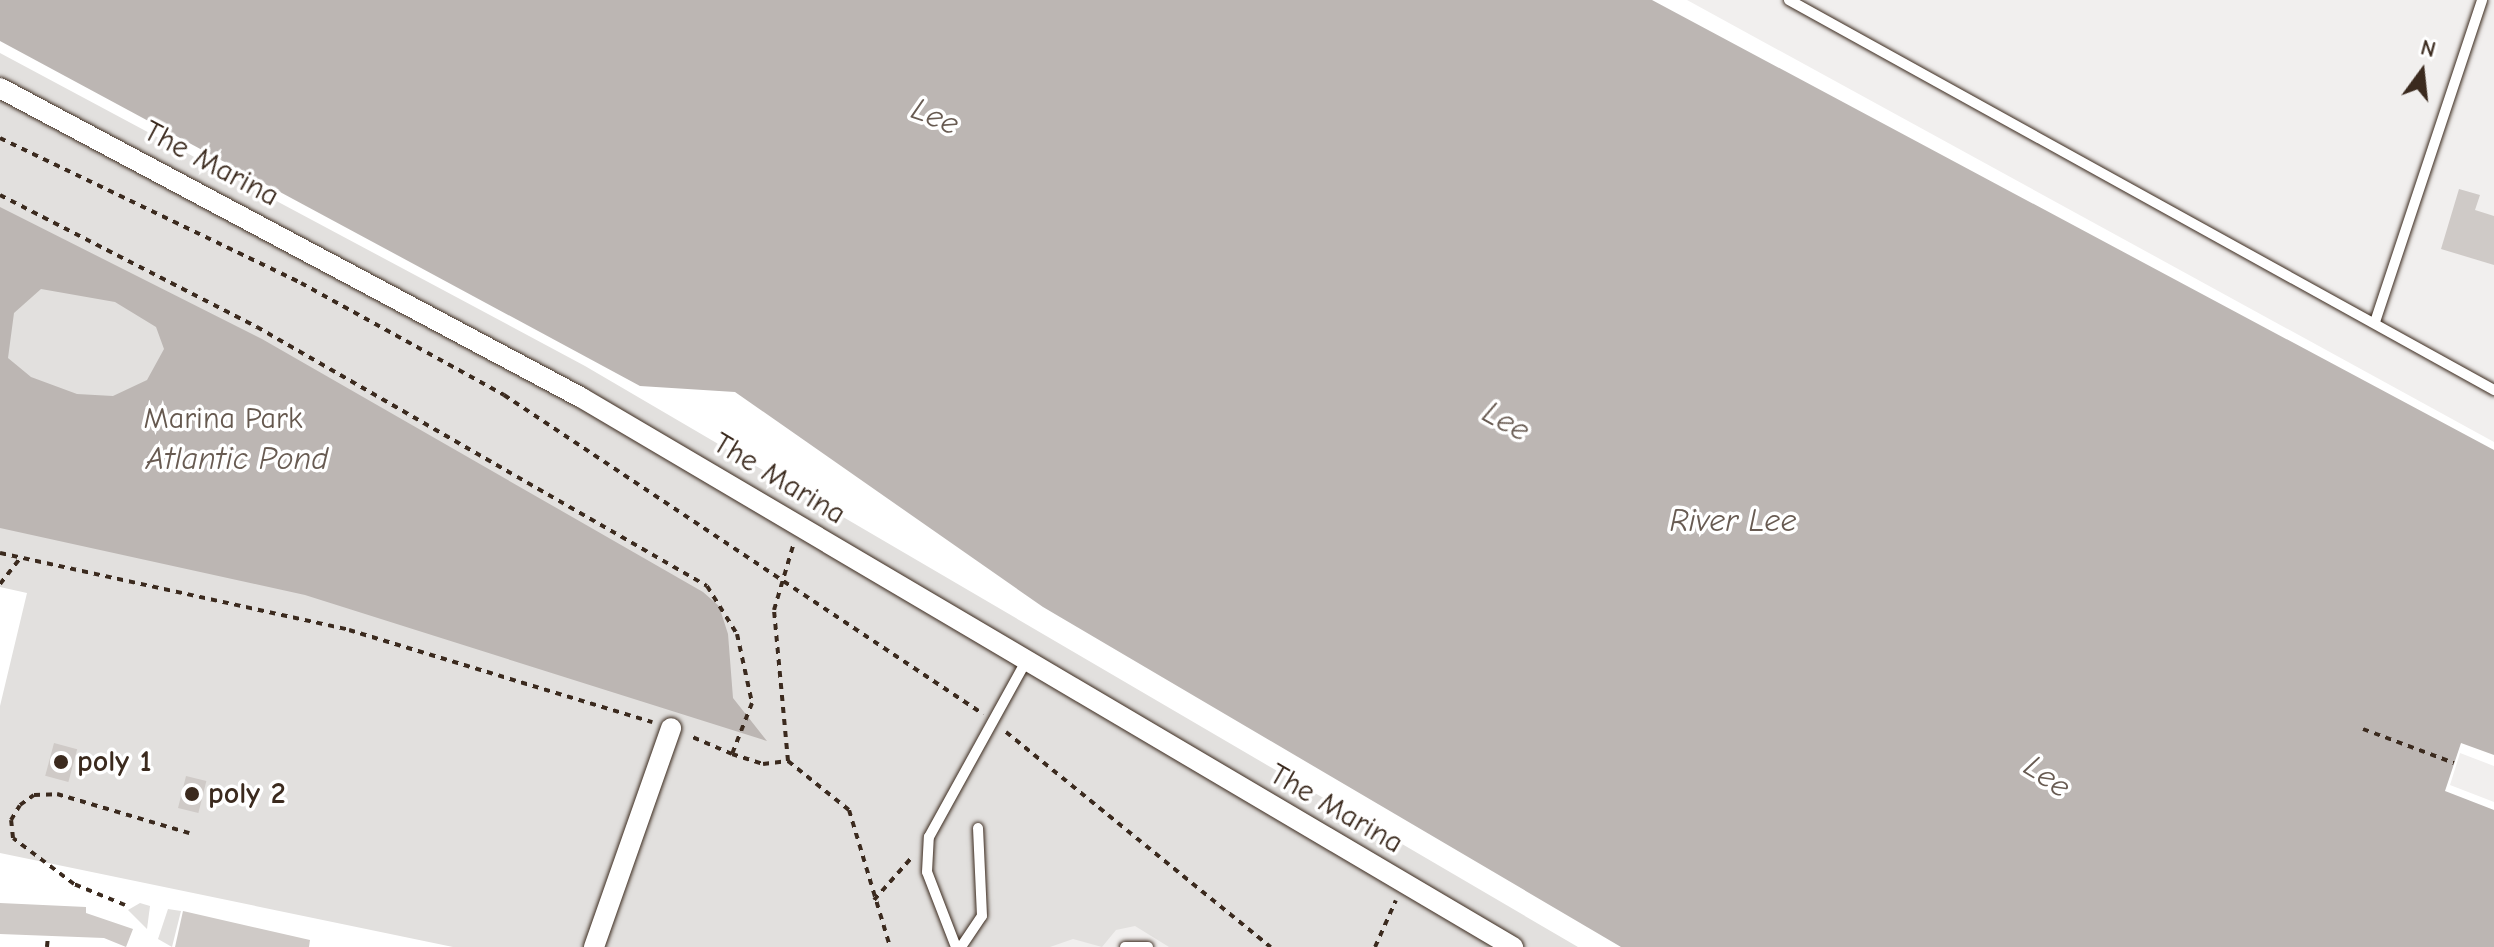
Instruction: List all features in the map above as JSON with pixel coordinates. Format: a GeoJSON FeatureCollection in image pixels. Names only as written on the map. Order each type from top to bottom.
{"type":"FeatureCollection","features":[{"type":"Feature","properties":{"kind":"street","name":"The Marina"},"geometry":{"type":"LineString","coordinates":[[0,88],[582,398],[1513,947]]}},
{"type":"Feature","properties":{"kind":"street"},"geometry":{"type":"LineString","coordinates":[[594,947],[671,728]]}},
{"type":"Feature","properties":{"kind":"lane"},"geometry":{"type":"LineString","coordinates":[[1789,0],[2494,390]]}},
{"type":"Feature","properties":{"kind":"lane"},"geometry":{"type":"LineString","coordinates":[[2375,322],[2482,0]]}},
{"type":"Feature","properties":{"kind":"lane"},"geometry":{"type":"LineString","coordinates":[[959,947],[927,872],[929,837],[1026,661]]}},
{"type":"Feature","properties":{"kind":"lane"},"geometry":{"type":"LineString","coordinates":[[959,947],[982,916],[978,828]]}},
{"type":"Feature","properties":{"kind":"lane"},"geometry":{"type":"LineString","coordinates":[[1125,947],[1148,947]]}},
{"type":"Feature","properties":{"kind":"path"},"geometry":{"type":"LineString","coordinates":[[0,138],[301,283],[504,395],[994,722],[1271,947]]}},
{"type":"Feature","properties":{"kind":"path"},"geometry":{"type":"LineString","coordinates":[[0,195],[257,327],[707,586],[740,642],[752,703],[732,754]]}},
{"type":"Feature","properties":{"kind":"path"},"geometry":{"type":"LineString","coordinates":[[788,761],[774,610],[780,579],[803,529]]}},
{"type":"Feature","properties":{"kind":"path"},"geometry":{"type":"LineString","coordinates":[[0,553],[349,630],[671,728],[763,764],[788,761],[849,810],[890,947]]}},
{"type":"Feature","properties":{"kind":"path"},"geometry":{"type":"LineString","coordinates":[[0,584],[20,558]]}},
{"type":"Feature","properties":{"kind":"path"},"geometry":{"type":"LineString","coordinates":[[2363,729],[2454,763]]}},
{"type":"Feature","properties":{"kind":"path"},"geometry":{"type":"LineString","coordinates":[[125,905],[74,884],[13,838],[11,820],[20,805],[34,795],[57,794],[189,833]]}},
{"type":"Feature","properties":{"kind":"path"},"geometry":{"type":"LineString","coordinates":[[874,900],[929,837]]}},
{"type":"Feature","properties":{"kind":"path"},"geometry":{"type":"LineString","coordinates":[[1375,947],[1404,883]]}},
{"type":"Feature","properties":{"kind":"path"},"geometry":{"type":"LineString","coordinates":[[47,947],[48,936]]}},
{"type":"Feature","properties":{"kind":"shaded area"},"geometry":{"type":"Polygon","coordinates":[[[1687,0],[2494,0],[2494,442],[1687,0]]]}},
{"type":"Feature","properties":{"kind":"shaded area"},"geometry":{"type":"Polygon","coordinates":[[[2460,753],[2494,766],[2494,802],[2450,785],[2460,753]]]}},
{"type":"Feature","properties":{"kind":"shaded area"},"geometry":{"type":"Polygon","coordinates":[[[1099,871],[1191,947],[1037,947],[1099,871]]]}},
{"type":"Feature","properties":{"kind":"green space","name":"Marina Park"},"geometry":{"type":"Polygon","coordinates":[[[0,53],[585,366],[1578,947],[1169,947],[1135,926],[1116,930],[1102,947],[1073,939],[1050,947],[453,947],[0,853],[0,706],[27,593],[0,587],[0,53]]]}},
{"type":"Feature","properties":{"kind":"green space"},"geometry":{"type":"Polygon","coordinates":[[[140,903],[150,906],[147,929],[128,910],[140,903]]]}},
{"type":"Feature","properties":{"kind":"green space"},"geometry":{"type":"Polygon","coordinates":[[[168,909],[181,911],[172,947],[158,939],[168,909]]]}},
{"type":"Feature","properties":{"kind":"water","name":"River Lee"},"geometry":{"type":"Polygon","coordinates":[[[0,0],[1652,0],[2494,450],[2494,755],[2461,743],[2445,791],[2494,810],[2494,947],[1621,947],[1043,607],[735,392],[640,386],[0,41],[0,0]]]}},
{"type":"Feature","properties":{"kind":"water","name":"Atlantic Pond"},"geometry":{"type":"Polygon","coordinates":[[[0,207],[262,339],[703,592],[719,606],[728,634],[733,698],[767,741],[305,595],[0,528],[0,207]],[[41,289],[14,313],[8,358],[31,377],[77,394],[113,396],[147,380],[164,349],[156,327],[115,302],[41,289]]]}},
{"type":"Feature","properties":{"kind":"building"},"geometry":{"type":"Polygon","coordinates":[[[2459,189],[2480,195],[2475,210],[2494,216],[2494,265],[2441,249],[2459,189]]]}},
{"type":"Feature","properties":{"kind":"building","name":"poly 1"},"geometry":{"type":"Polygon","coordinates":[[[54,743],[77,749],[68,782],[45,776],[54,743]]]}},
{"type":"Feature","properties":{"kind":"building","name":"poly 2"},"geometry":{"type":"Polygon","coordinates":[[[186,776],[206,781],[198,813],[178,808],[186,776]]]}},
{"type":"Feature","properties":{"kind":"building"},"geometry":{"type":"Polygon","coordinates":[[[0,903],[86,907],[86,913],[133,929],[126,947],[104,938],[0,934],[0,903]]]}},
{"type":"Feature","properties":{"kind":"building"},"geometry":{"type":"Polygon","coordinates":[[[183,911],[310,940],[309,947],[175,947],[183,911]]]}},
{"type":"Feature","properties":{"kind":"place","name":"poly 1"},"geometry":{"type":"Point","coordinates":[61,762]}},
{"type":"Feature","properties":{"kind":"place","name":"poly 2"},"geometry":{"type":"Point","coordinates":[192,794]}},
{"type":"Feature","properties":{"kind":"water label","name":"Lee"},"geometry":{"type":"Point","coordinates":[935,117]}},
{"type":"Feature","properties":{"kind":"water label","name":"Lee"},"geometry":{"type":"Point","coordinates":[1506,422]}},
{"type":"Feature","properties":{"kind":"water label","name":"Lee"},"geometry":{"type":"Point","coordinates":[2047,777]}}]}
